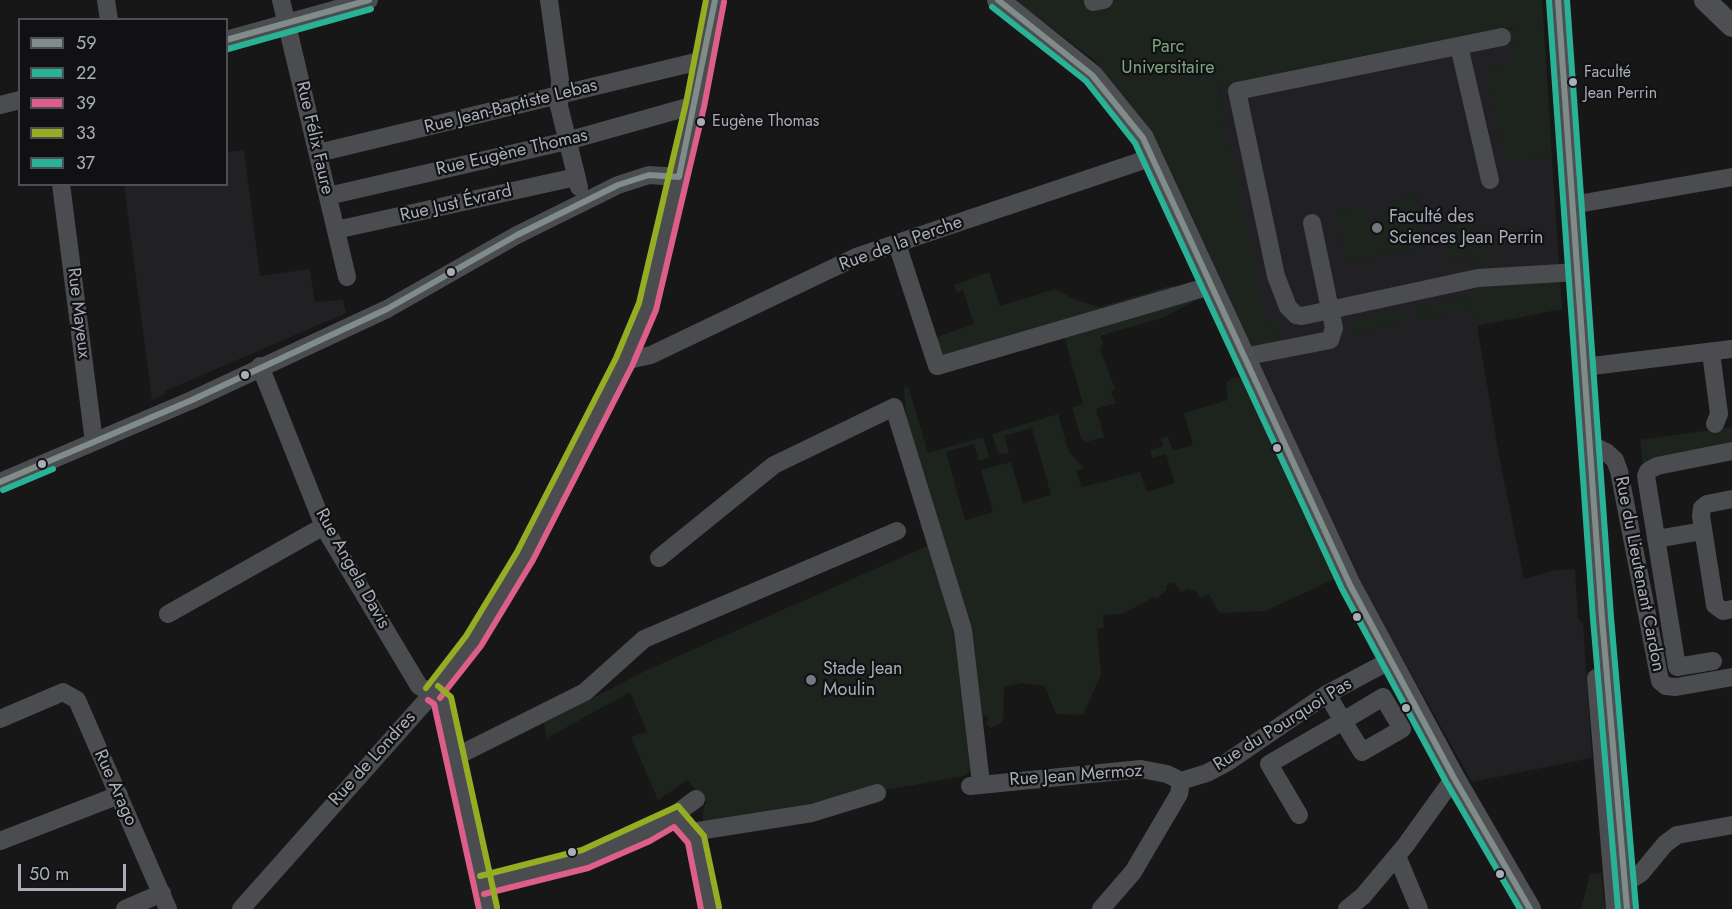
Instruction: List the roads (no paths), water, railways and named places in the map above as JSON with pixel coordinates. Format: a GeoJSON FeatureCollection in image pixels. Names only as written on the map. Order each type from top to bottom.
{"type":"FeatureCollection","features":[{"type":"Feature","properties":{"kind":"main road"},"geometry":{"type":"LineString","coordinates":[[1558,0],[1572,205],[1573,272],[1584,367],[1627,909]]}},
{"type":"Feature","properties":{"kind":"main road"},"geometry":{"type":"LineString","coordinates":[[1705,0],[1732,26]]}},
{"type":"Feature","properties":{"kind":"main road"},"geometry":{"type":"LineString","coordinates":[[1006,2],[1092,75],[1143,138],[1350,585],[1454,778],[1530,909]]}},
{"type":"Feature","properties":{"kind":"street"},"geometry":{"type":"LineString","coordinates":[[106,0],[109,18]]}},
{"type":"Feature","properties":{"kind":"street","name":"Rue Félix Faure"},"geometry":{"type":"LineString","coordinates":[[281,0],[347,277]]}},
{"type":"Feature","properties":{"kind":"street"},"geometry":{"type":"LineString","coordinates":[[228,39],[369,0]]}},
{"type":"Feature","properties":{"kind":"street"},"geometry":{"type":"LineString","coordinates":[[549,0],[560,80],[559,95],[567,141],[584,201]]}},
{"type":"Feature","properties":{"kind":"street","name":"Rue de Londres"},"geometry":{"type":"LineString","coordinates":[[241,909],[433,693],[473,641],[525,556],[624,361],[648,306],[695,105],[716,0]]}},
{"type":"Feature","properties":{"kind":"street"},"geometry":{"type":"LineString","coordinates":[[1093,0],[1093,2],[1104,0]]}},
{"type":"Feature","properties":{"kind":"street"},"geometry":{"type":"LineString","coordinates":[[1548,0],[1573,272],[1591,619],[1615,909]]}},
{"type":"Feature","properties":{"kind":"street"},"geometry":{"type":"LineString","coordinates":[[1502,37],[1237,91],[1280,287],[1288,307],[1296,315],[1478,278],[1573,272]]}},
{"type":"Feature","properties":{"kind":"street"},"geometry":{"type":"LineString","coordinates":[[1459,46],[1490,180]]}},
{"type":"Feature","properties":{"kind":"street","name":"Rue Jean-Baptiste Lebas"},"geometry":{"type":"LineString","coordinates":[[318,153],[704,60]]}},
{"type":"Feature","properties":{"kind":"street"},"geometry":{"type":"LineString","coordinates":[[0,105],[18,100]]}},
{"type":"Feature","properties":{"kind":"street","name":"Rue Eugène Thomas"},"geometry":{"type":"LineString","coordinates":[[328,196],[567,141],[695,105]]}},
{"type":"Feature","properties":{"kind":"street","name":"Rue de la Perche"},"geometry":{"type":"LineString","coordinates":[[624,361],[651,355],[856,257],[1153,157]]}},
{"type":"Feature","properties":{"kind":"street"},"geometry":{"type":"LineString","coordinates":[[0,482],[94,442],[387,309],[431,282],[618,185],[649,175],[679,177]]}},
{"type":"Feature","properties":{"kind":"street","name":"Rue Just Évrard"},"geometry":{"type":"LineString","coordinates":[[336,230],[576,177]]}},
{"type":"Feature","properties":{"kind":"street"},"geometry":{"type":"LineString","coordinates":[[1572,205],[1732,177]]}},
{"type":"Feature","properties":{"kind":"street","name":"Rue Mayeux"},"geometry":{"type":"LineString","coordinates":[[61,186],[94,442]]}},
{"type":"Feature","properties":{"kind":"street"},"geometry":{"type":"LineString","coordinates":[[1243,357],[1330,340],[1334,328],[1324,311],[1312,222]]}},
{"type":"Feature","properties":{"kind":"street"},"geometry":{"type":"LineString","coordinates":[[897,244],[937,366],[1210,286]]}},
{"type":"Feature","properties":{"kind":"street"},"geometry":{"type":"LineString","coordinates":[[1584,367],[1732,349]]}},
{"type":"Feature","properties":{"kind":"street"},"geometry":{"type":"LineString","coordinates":[[1711,352],[1719,414],[1715,424]]}},
{"type":"Feature","properties":{"kind":"street","name":"Rue Angela Davis"},"geometry":{"type":"LineString","coordinates":[[260,366],[324,526],[419,686],[442,699],[488,909]]}},
{"type":"Feature","properties":{"kind":"street","name":"Rue Jean Mermoz"},"geometry":{"type":"LineString","coordinates":[[659,558],[774,465],[894,407],[963,630],[975,785],[1141,769],[1167,774],[1181,781]]}},
{"type":"Feature","properties":{"kind":"street","name":"Rue du Lieutenant Cardon"},"geometry":{"type":"LineString","coordinates":[[1590,444],[1606,452],[1615,460],[1619,471],[1657,675],[1666,686],[1676,687],[1732,677]]}},
{"type":"Feature","properties":{"kind":"street"},"geometry":{"type":"LineString","coordinates":[[1713,661],[1677,667],[1647,482],[1648,471],[1657,466],[1732,451]]}},
{"type":"Feature","properties":{"kind":"street"},"geometry":{"type":"LineString","coordinates":[[1732,499],[1707,504],[1702,508],[1703,531],[1715,605],[1723,611],[1732,609]]}},
{"type":"Feature","properties":{"kind":"street"},"geometry":{"type":"LineString","coordinates":[[168,614],[324,526]]}},
{"type":"Feature","properties":{"kind":"street"},"geometry":{"type":"LineString","coordinates":[[455,757],[585,692],[644,639],[897,531]]}},
{"type":"Feature","properties":{"kind":"street"},"geometry":{"type":"LineString","coordinates":[[1656,539],[1703,531]]}},
{"type":"Feature","properties":{"kind":"street"},"geometry":{"type":"LineString","coordinates":[[1651,640],[1672,637]]}},
{"type":"Feature","properties":{"kind":"street","name":"Rue du Pourquoi Pas"},"geometry":{"type":"LineString","coordinates":[[1181,781],[1207,773],[1226,763],[1328,694],[1391,660]]}},
{"type":"Feature","properties":{"kind":"street","name":"Rue Arago"},"geometry":{"type":"LineString","coordinates":[[0,719],[63,692],[76,700],[165,901]]}},
{"type":"Feature","properties":{"kind":"street"},"geometry":{"type":"LineString","coordinates":[[1299,815],[1269,764],[1343,721],[1328,694]]}},
{"type":"Feature","properties":{"kind":"street"},"geometry":{"type":"LineString","coordinates":[[1347,909],[1363,897],[1397,856],[1454,778]]}},
{"type":"Feature","properties":{"kind":"street"},"geometry":{"type":"LineString","coordinates":[[1101,909],[1133,873],[1179,794],[1181,781]]}},
{"type":"Feature","properties":{"kind":"street"},"geometry":{"type":"LineString","coordinates":[[692,832],[812,813],[877,793]]}},
{"type":"Feature","properties":{"kind":"street"},"geometry":{"type":"LineString","coordinates":[[0,841],[119,795]]}},
{"type":"Feature","properties":{"kind":"street"},"geometry":{"type":"LineString","coordinates":[[482,885],[585,859],[646,833],[676,815],[696,799]]}},
{"type":"Feature","properties":{"kind":"street"},"geometry":{"type":"LineString","coordinates":[[676,815],[692,832],[698,844],[710,909]]}},
{"type":"Feature","properties":{"kind":"street"},"geometry":{"type":"LineString","coordinates":[[1625,883],[1641,873],[1665,844],[1677,835],[1732,825]]}},
{"type":"Feature","properties":{"kind":"street"},"geometry":{"type":"LineString","coordinates":[[1397,856],[1419,909]]}},
{"type":"Feature","properties":{"kind":"street"},"geometry":{"type":"LineString","coordinates":[[125,909],[165,901]]}},
{"type":"Feature","properties":{"kind":"place","name":"Faculté Jean Perrin"},"geometry":{"type":"Point","coordinates":[1573,82]}},
{"type":"Feature","properties":{"kind":"place","name":"Eugène Thomas"},"geometry":{"type":"Point","coordinates":[701,122]}},
{"type":"Feature","properties":{"kind":"place","name":"Faculté des Sciences Jean Perrin"},"geometry":{"type":"Point","coordinates":[1377,228]}},
{"type":"Feature","properties":{"kind":"place","name":"Stade Jean Moulin"},"geometry":{"type":"Point","coordinates":[811,680]}},
{"type":"Feature","properties":{"kind":"park label","name":"Parc Universitaire"},"geometry":{"type":"Point","coordinates":[1168,58]}}]}
